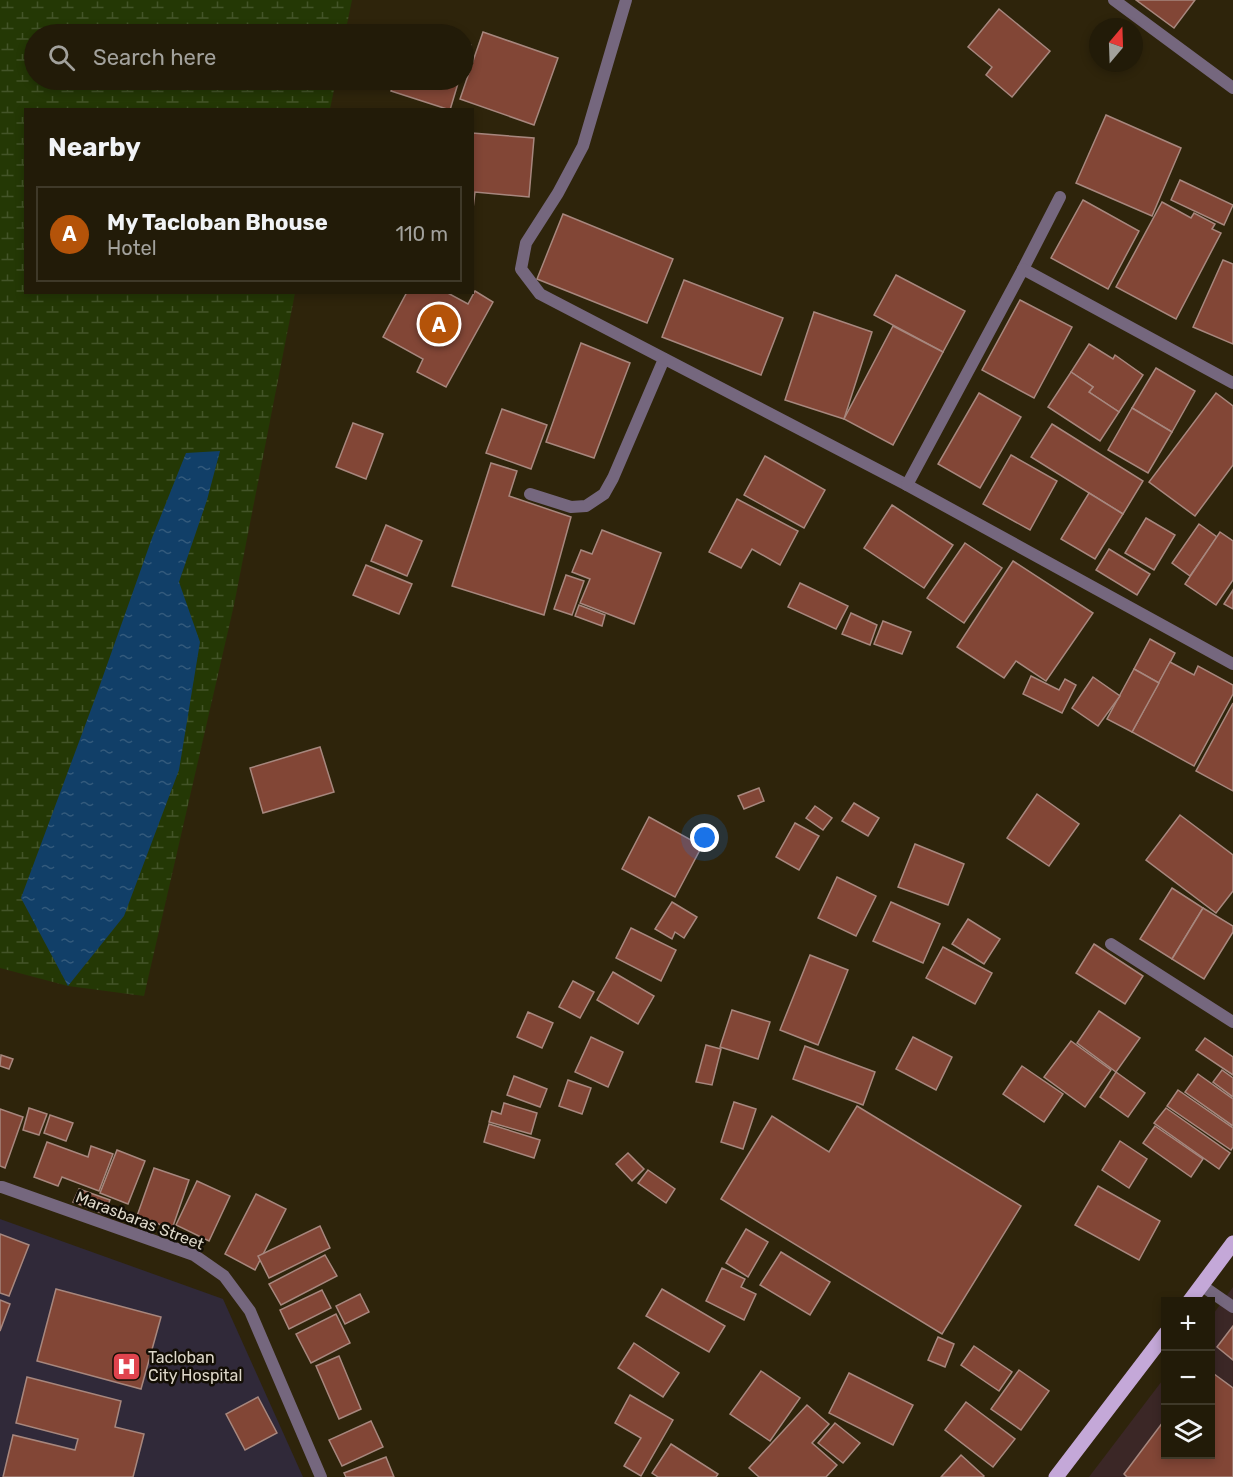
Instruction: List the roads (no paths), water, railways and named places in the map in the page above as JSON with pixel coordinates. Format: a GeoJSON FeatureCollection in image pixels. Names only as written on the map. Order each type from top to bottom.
{"type":"FeatureCollection","features":[{"type":"Feature","properties":{"kind":"main road"},"geometry":{"type":"LineString","coordinates":[[1193,1297],[1233,1243]]}},
{"type":"Feature","properties":{"kind":"main road"},"geometry":{"type":"LineString","coordinates":[[1056,1477],[1161,1340]]}},
{"type":"Feature","properties":{"kind":"street"},"geometry":{"type":"LineString","coordinates":[[626,0],[583,146],[558,193],[526,243],[521,269],[540,294],[907,485],[1233,664]]}},
{"type":"Feature","properties":{"kind":"street"},"geometry":{"type":"LineString","coordinates":[[1114,0],[1233,88]]}},
{"type":"Feature","properties":{"kind":"street"},"geometry":{"type":"LineString","coordinates":[[907,485],[1060,197]]}},
{"type":"Feature","properties":{"kind":"street"},"geometry":{"type":"LineString","coordinates":[[1023,269],[1233,383]]}},
{"type":"Feature","properties":{"kind":"street"},"geometry":{"type":"LineString","coordinates":[[530,494],[571,507],[586,506],[604,494],[664,359]]}},
{"type":"Feature","properties":{"kind":"street"},"geometry":{"type":"LineString","coordinates":[[1111,944],[1233,1022]]}},
{"type":"Feature","properties":{"kind":"street","name":"Marasbaras Street"},"geometry":{"type":"LineString","coordinates":[[0,1187],[194,1255],[224,1276],[250,1311],[321,1477]]}},
{"type":"Feature","properties":{"kind":"street"},"geometry":{"type":"LineString","coordinates":[[1201,1285],[1233,1307]]}},
{"type":"Feature","properties":{"kind":"water"},"geometry":{"type":"Polygon","coordinates":[[[220,451],[207,500],[179,582],[200,642],[179,770],[124,916],[68,986],[21,898],[152,538],[186,453],[220,451]]]}},
{"type":"Feature","properties":{"kind":"place","name":"My Tacloban Bhouse"},"geometry":{"type":"Point","coordinates":[439,324]}},
{"type":"Feature","properties":{"kind":"place","name":"Tacloban City Hospital"},"geometry":{"type":"Point","coordinates":[127,1366]}}]}
